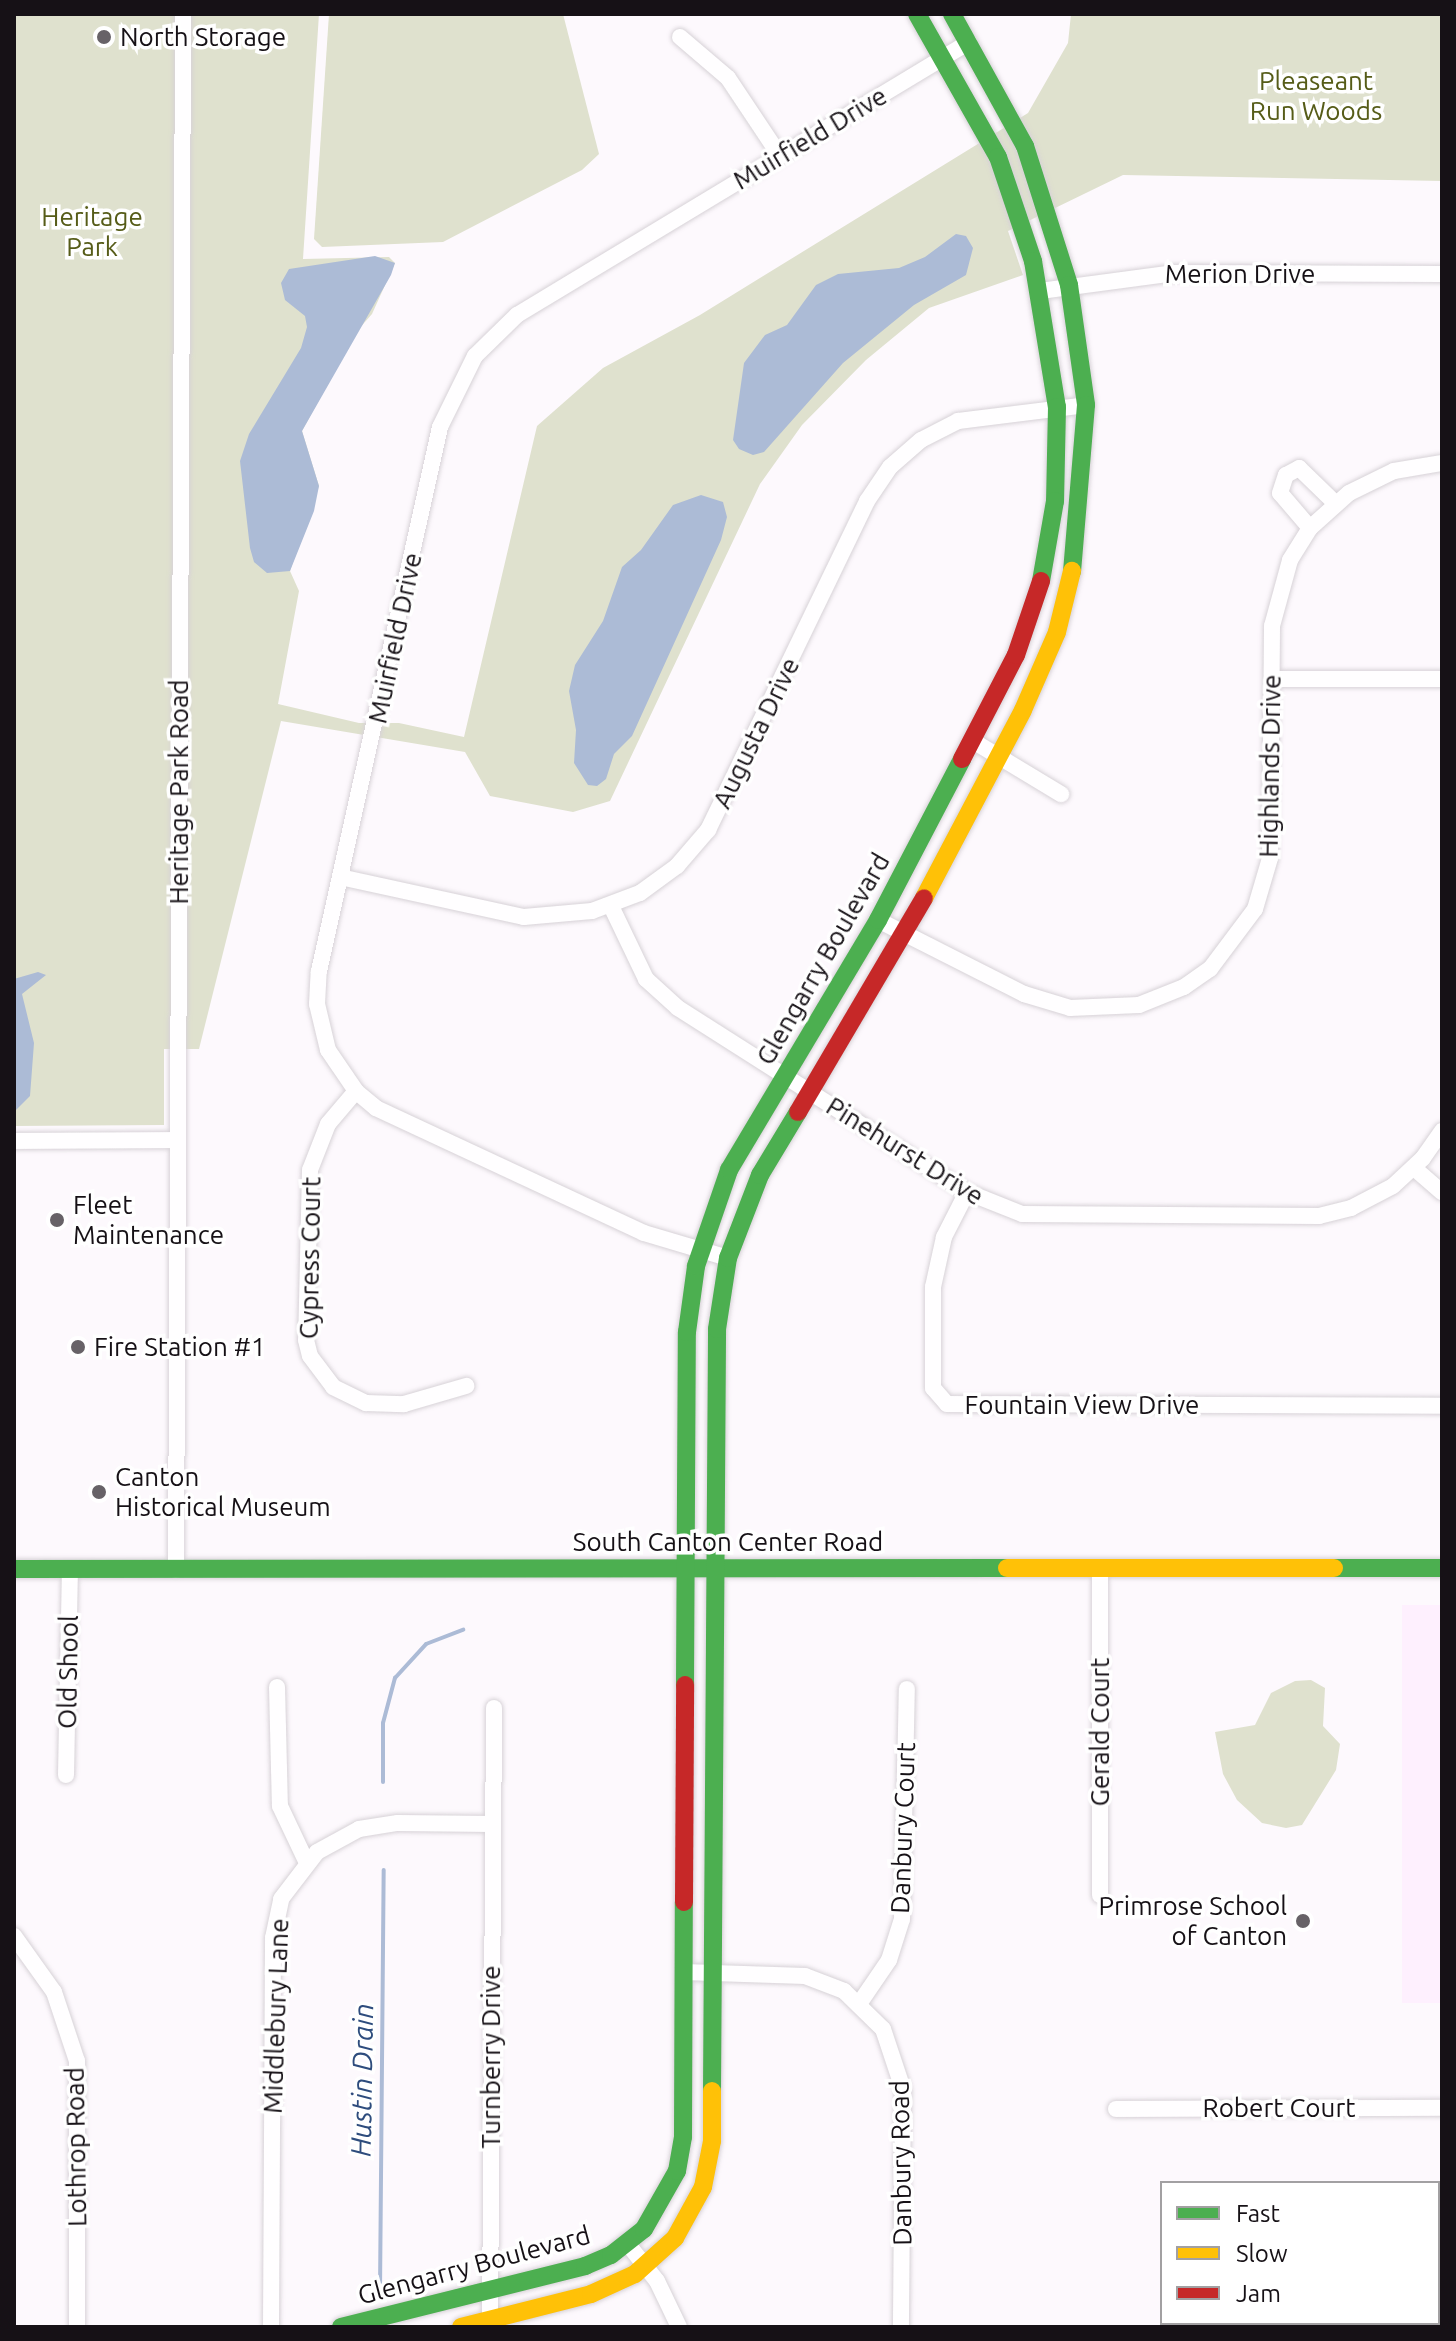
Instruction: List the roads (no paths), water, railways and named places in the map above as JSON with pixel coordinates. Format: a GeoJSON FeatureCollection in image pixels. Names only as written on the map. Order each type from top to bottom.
{"type":"FeatureCollection","features":[{"type":"Feature","properties":{"kind":"street","name":"Heritage Park Road"},"geometry":{"type":"LineString","coordinates":[[176,1570],[183,14]]}},
{"type":"Feature","properties":{"kind":"street","name":"Glengarry Boulevard"},"geometry":{"type":"LineString","coordinates":[[341,2327],[585,2266],[627,2243],[644,2229],[672,2185],[683,2126],[687,1363],[690,1301],[700,1251],[729,1170],[878,920],[1016,655],[1039,590],[1055,501],[1057,407],[1040,291],[998,157],[917,14]]}},
{"type":"Feature","properties":{"kind":"street"},"geometry":{"type":"LineString","coordinates":[[461,2327],[490,2323],[591,2294],[645,2267],[675,2238],[697,2202],[707,2172],[712,2126],[717,1363],[728,1258],[760,1175],[905,934],[999,755],[1041,671],[1067,599],[1084,503],[1086,405],[1069,285],[1025,146],[952,14]]}},
{"type":"Feature","properties":{"kind":"street"},"geometry":{"type":"LineString","coordinates":[[680,37],[728,78],[780,156]]}},
{"type":"Feature","properties":{"kind":"street","name":"Muirfield Drive"},"geometry":{"type":"LineString","coordinates":[[728,1258],[644,1233],[397,1120],[356,1091],[328,1050],[317,1004],[319,971],[440,427],[462,375],[486,343],[517,315],[969,42]]}},
{"type":"Feature","properties":{"kind":"street","name":"Merion Drive"},"geometry":{"type":"LineString","coordinates":[[1040,291],[1175,273],[1442,274]]}},
{"type":"Feature","properties":{"kind":"street","name":"Augusta Drive"},"geometry":{"type":"LineString","coordinates":[[340,877],[524,917],[570,916],[611,906],[664,877],[708,830],[867,501],[890,467],[921,440],[958,421],[1086,405]]}},
{"type":"Feature","properties":{"kind":"street","name":"Highlands Drive"},"geometry":{"type":"LineString","coordinates":[[878,920],[1024,994],[1070,1008],[1139,1005],[1197,978],[1242,933],[1266,879],[1271,842],[1272,679],[1277,594],[1310,528],[1335,503],[1379,477],[1442,463]]}},
{"type":"Feature","properties":{"kind":"street"},"geometry":{"type":"LineString","coordinates":[[1310,528],[1280,493],[1286,475],[1299,468],[1335,503]]}},
{"type":"Feature","properties":{"kind":"street"},"geometry":{"type":"LineString","coordinates":[[1039,590],[1067,599]]}},
{"type":"Feature","properties":{"kind":"street"},"geometry":{"type":"LineString","coordinates":[[1272,679],[1442,679]]}},
{"type":"Feature","properties":{"kind":"street"},"geometry":{"type":"LineString","coordinates":[[973,741],[1061,794]]}},
{"type":"Feature","properties":{"kind":"street","name":"Pinehurst Drive"},"geometry":{"type":"LineString","coordinates":[[611,906],[630,955],[657,991],[967,1192],[1002,1208],[1044,1217],[1303,1218],[1365,1202],[1414,1168],[1442,1131]]}},
{"type":"Feature","properties":{"kind":"street","name":"Cypress Court"},"geometry":{"type":"LineString","coordinates":[[356,1091],[328,1124],[310,1170],[306,1340],[310,1356],[333,1387],[366,1403],[416,1402],[466,1386]]}},
{"type":"Feature","properties":{"kind":"street"},"geometry":{"type":"LineString","coordinates":[[14,1141],[178,1140]]}},
{"type":"Feature","properties":{"kind":"street"},"geometry":{"type":"LineString","coordinates":[[1414,1168],[1442,1192]]}},
{"type":"Feature","properties":{"kind":"street","name":"Fountain View Drive"},"geometry":{"type":"LineString","coordinates":[[967,1192],[944,1237],[933,1287],[933,1388],[947,1404],[1442,1406]]}},
{"type":"Feature","properties":{"kind":"street"},"geometry":{"type":"LineString","coordinates":[[687,1363],[717,1363]]}},
{"type":"Feature","properties":{"kind":"street","name":"Gerald Court"},"geometry":{"type":"LineString","coordinates":[[1100,1568],[1100,1895]]}},
{"type":"Feature","properties":{"kind":"street","name":"South Canton Center Road"},"geometry":{"type":"LineString","coordinates":[[14,1569],[1442,1568]]}},
{"type":"Feature","properties":{"kind":"street","name":"Old Shool"},"geometry":{"type":"LineString","coordinates":[[66,1775],[70,1569]]}},
{"type":"Feature","properties":{"kind":"street"},"geometry":{"type":"LineString","coordinates":[[277,1687],[280,1806],[306,1861]]}},
{"type":"Feature","properties":{"kind":"street","name":"Danbury Court"},"geometry":{"type":"LineString","coordinates":[[859,2004],[889,1960],[902,1919],[907,1689]]}},
{"type":"Feature","properties":{"kind":"street","name":"Turnberry Drive"},"geometry":{"type":"LineString","coordinates":[[490,2323],[494,1708]]}},
{"type":"Feature","properties":{"kind":"street"},"geometry":{"type":"LineString","coordinates":[[685,1710],[714,1710]]}},
{"type":"Feature","properties":{"kind":"street","name":"Middlebury Lane"},"geometry":{"type":"LineString","coordinates":[[271,2327],[273,1938],[281,1899],[306,1861],[341,1835],[370,1826],[492,1824]]}},
{"type":"Feature","properties":{"kind":"street"},"geometry":{"type":"LineString","coordinates":[[684,1898],[713,1899]]}},
{"type":"Feature","properties":{"kind":"street","name":"Lothrop Road"},"geometry":{"type":"LineString","coordinates":[[14,1936],[54,1992],[77,2061],[77,2327]]}},
{"type":"Feature","properties":{"kind":"street","name":"Danbury Road"},"geometry":{"type":"LineString","coordinates":[[683,1972],[805,1976],[844,1991],[890,2041],[903,2089],[901,2327]]}},
{"type":"Feature","properties":{"kind":"street","name":"Robert Court"},"geometry":{"type":"LineString","coordinates":[[1116,2109],[1442,2108]]}},
{"type":"Feature","properties":{"kind":"street"},"geometry":{"type":"LineString","coordinates":[[683,2126],[712,2126]]}},
{"type":"Feature","properties":{"kind":"street"},"geometry":{"type":"LineString","coordinates":[[627,2243],[670,2301],[679,2327]]}},
{"type":"Feature","properties":{"kind":"water"},"geometry":{"type":"Polygon","coordinates":[[[956,234],[966,236],[973,248],[966,275],[914,305],[843,363],[764,452],[753,455],[739,449],[733,440],[744,363],[765,335],[787,325],[816,285],[838,274],[899,268],[925,257],[956,234]]]}},
{"type":"Feature","properties":{"kind":"water"},"geometry":{"type":"Polygon","coordinates":[[[375,256],[395,263],[391,275],[302,431],[319,486],[314,511],[290,571],[267,573],[254,562],[250,548],[240,461],[249,434],[301,348],[307,327],[305,316],[285,300],[281,283],[289,269],[375,256]]]}},
{"type":"Feature","properties":{"kind":"water"},"geometry":{"type":"Polygon","coordinates":[[[701,495],[723,502],[727,517],[721,540],[632,736],[614,754],[606,779],[597,786],[588,785],[574,763],[576,730],[569,691],[575,665],[603,621],[622,567],[641,550],[673,505],[701,495]]]}},
{"type":"Feature","properties":{"kind":"water"},"geometry":{"type":"Polygon","coordinates":[[[38,972],[46,975],[22,994],[34,1043],[30,1096],[14,1112],[14,979],[38,972]]]}},
{"type":"Feature","properties":{"kind":"waterway","name":"Hustin Drain"},"geometry":{"type":"LineString","coordinates":[[383,1782],[383,1723],[395,1678],[426,1644],[463,1630]]}},
{"type":"Feature","properties":{"kind":"waterway","name":"Hustin Drain"},"geometry":{"type":"LineString","coordinates":[[380,2291],[384,1870]]}},
{"type":"Feature","properties":{"kind":"place","name":"North Storage"},"geometry":{"type":"Point","coordinates":[104,37]}},
{"type":"Feature","properties":{"kind":"place","name":"Fleet Maintenance"},"geometry":{"type":"Point","coordinates":[57,1220]}},
{"type":"Feature","properties":{"kind":"place","name":"Fire Station #1"},"geometry":{"type":"Point","coordinates":[78,1347]}},
{"type":"Feature","properties":{"kind":"place","name":"Canton Historical Museum"},"geometry":{"type":"Point","coordinates":[99,1492]}},
{"type":"Feature","properties":{"kind":"place","name":"Primrose School of Canton"},"geometry":{"type":"Point","coordinates":[1303,1921]}},
{"type":"Feature","properties":{"kind":"park label","name":"Pleaseant Run Woods"},"geometry":{"type":"Point","coordinates":[1316,96]}},
{"type":"Feature","properties":{"kind":"park label","name":"Heritage Park"},"geometry":{"type":"Point","coordinates":[92,232]}}]}
